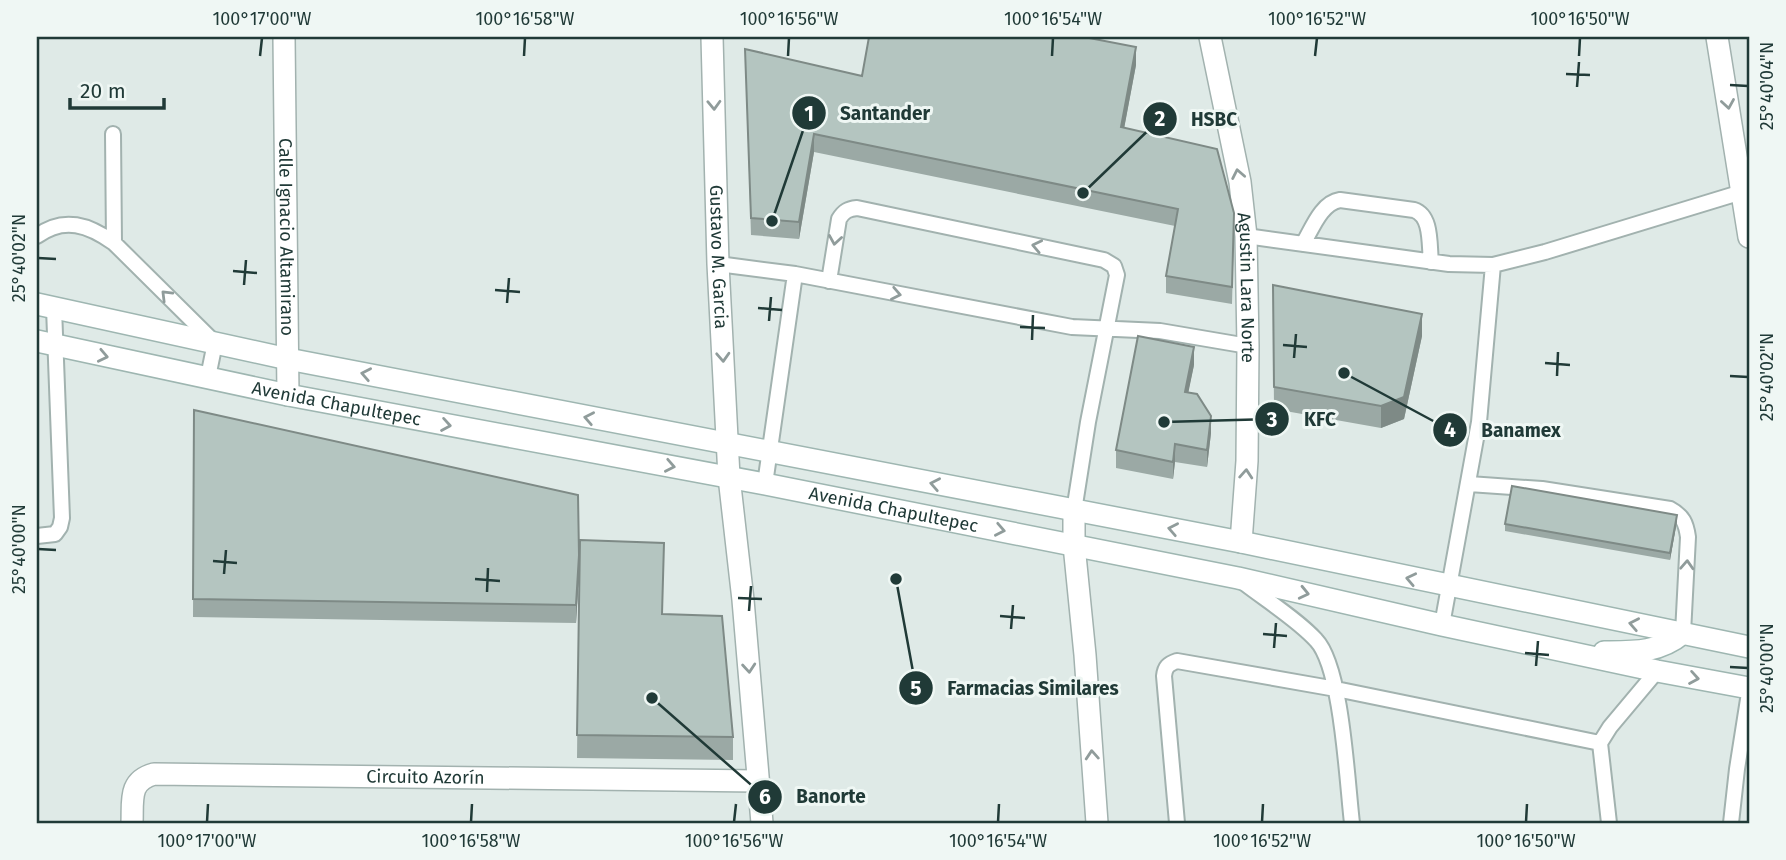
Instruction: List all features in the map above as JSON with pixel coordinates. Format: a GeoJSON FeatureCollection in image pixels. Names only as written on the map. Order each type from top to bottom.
{"type":"FeatureCollection","features":[{"type":"Feature","properties":{"kind":"main road","name":"Calle Ignacio Altamirano"},"geometry":{"type":"LineString","coordinates":[[284,37],[288,395]]}},
{"type":"Feature","properties":{"kind":"main road","name":"Gustavo M. Garcia"},"geometry":{"type":"LineString","coordinates":[[712,37],[718,264],[729,477],[743,600],[762,823]]}},
{"type":"Feature","properties":{"kind":"main road","name":"Agustin Lara Norte"},"geometry":{"type":"LineString","coordinates":[[1209,37],[1240,182],[1246,236],[1247,461],[1241,542]]}},
{"type":"Feature","properties":{"kind":"main road"},"geometry":{"type":"LineString","coordinates":[[1717,37],[1746,192],[1749,237]]}},
{"type":"Feature","properties":{"kind":"main road"},"geometry":{"type":"LineString","coordinates":[[45,306],[288,359],[1241,542],[1749,647]]}},
{"type":"Feature","properties":{"kind":"main road","name":"Avenida Chapultepec"},"geometry":{"type":"LineString","coordinates":[[46,343],[288,395],[729,477],[1238,578],[1556,650],[1749,688]]}},
{"type":"Feature","properties":{"kind":"main road"},"geometry":{"type":"LineString","coordinates":[[1074,510],[1074,545],[1097,823]]}},
{"type":"Feature","properties":{"kind":"main road"},"geometry":{"type":"LineString","coordinates":[[1171,565],[1208,562],[1234,550],[1241,542]]}},
{"type":"Feature","properties":{"kind":"main road"},"geometry":{"type":"LineString","coordinates":[[1556,650],[1654,650],[1669,645],[1683,633]]}},
{"type":"Feature","properties":{"kind":"main road","name":"Circuito Azorín"},"geometry":{"type":"LineString","coordinates":[[132,823],[136,783],[143,776],[154,774],[758,781]]}},
{"type":"Feature","properties":{"kind":"lane"},"geometry":{"type":"LineString","coordinates":[[113,134],[114,243]]}},
{"type":"Feature","properties":{"kind":"lane"},"geometry":{"type":"LineString","coordinates":[[1246,236],[1464,266],[1493,265],[1746,192]]}},
{"type":"Feature","properties":{"kind":"lane"},"geometry":{"type":"LineString","coordinates":[[1303,244],[1326,206],[1332,201],[1414,209],[1421,212],[1426,219],[1431,262]]}},
{"type":"Feature","properties":{"kind":"lane"},"geometry":{"type":"LineString","coordinates":[[829,281],[839,219],[849,209],[858,208],[1104,260],[1114,266],[1117,275],[1074,510]]}},
{"type":"Feature","properties":{"kind":"lane"},"geometry":{"type":"LineString","coordinates":[[37,236],[55,225],[77,223],[114,243],[215,343],[208,377]]}},
{"type":"Feature","properties":{"kind":"lane"},"geometry":{"type":"LineString","coordinates":[[718,264],[795,274],[1072,327],[1160,331],[1248,346]]}},
{"type":"Feature","properties":{"kind":"lane"},"geometry":{"type":"LineString","coordinates":[[1442,625],[1479,422],[1493,265]]}},
{"type":"Feature","properties":{"kind":"lane"},"geometry":{"type":"LineString","coordinates":[[765,484],[795,274]]}},
{"type":"Feature","properties":{"kind":"lane"},"geometry":{"type":"LineString","coordinates":[[37,536],[55,534],[61,527],[62,518],[45,306]]}},
{"type":"Feature","properties":{"kind":"lane"},"geometry":{"type":"LineString","coordinates":[[1469,484],[1542,489],[1670,509],[1679,514],[1686,523],[1688,537],[1683,633]]}},
{"type":"Feature","properties":{"kind":"lane"},"geometry":{"type":"LineString","coordinates":[[1238,578],[1316,639],[1330,663],[1336,689],[1352,823]]}},
{"type":"Feature","properties":{"kind":"lane"},"geometry":{"type":"LineString","coordinates":[[1177,823],[1164,676],[1170,663],[1177,661],[1336,689],[1600,743]]}},
{"type":"Feature","properties":{"kind":"lane"},"geometry":{"type":"LineString","coordinates":[[1609,823],[1600,743],[1657,671]]}},
{"type":"Feature","properties":{"kind":"lane"},"geometry":{"type":"LineString","coordinates":[[1731,823],[1743,770],[1749,693]]}},
{"type":"Feature","properties":{"kind":"building"},"geometry":{"type":"Polygon","coordinates":[[[869,37],[1084,37],[1136,47],[1121,127],[1217,149],[1234,213],[1232,287],[1166,276],[1178,209],[814,134],[799,222],[751,218],[745,49],[862,76],[869,37]]]}},
{"type":"Feature","properties":{"kind":"building"},"geometry":{"type":"Polygon","coordinates":[[[1273,285],[1422,314],[1404,397],[1381,406],[1274,387],[1273,285]]]}},
{"type":"Feature","properties":{"kind":"building"},"geometry":{"type":"Polygon","coordinates":[[[1138,336],[1194,347],[1185,392],[1197,394],[1211,416],[1207,450],[1175,444],[1173,462],[1116,450],[1138,336]]]}},
{"type":"Feature","properties":{"kind":"building"},"geometry":{"type":"Polygon","coordinates":[[[194,410],[578,495],[576,605],[193,599],[194,410]]]}},
{"type":"Feature","properties":{"kind":"building"},"geometry":{"type":"Polygon","coordinates":[[[1512,486],[1677,515],[1670,553],[1505,524],[1512,486]]]}},
{"type":"Feature","properties":{"kind":"building"},"geometry":{"type":"Polygon","coordinates":[[[580,540],[664,543],[662,614],[722,616],[733,737],[577,735],[580,540]]]}},
{"type":"Feature","properties":{"kind":"place","name":"HSBC"},"geometry":{"type":"Point","coordinates":[1083,193]}},
{"type":"Feature","properties":{"kind":"place","name":"Santander"},"geometry":{"type":"Point","coordinates":[772,221]}},
{"type":"Feature","properties":{"kind":"place","name":"Banamex"},"geometry":{"type":"Point","coordinates":[1344,373]}},
{"type":"Feature","properties":{"kind":"place","name":"KFC"},"geometry":{"type":"Point","coordinates":[1164,422]}},
{"type":"Feature","properties":{"kind":"place","name":"Farmacias Similares"},"geometry":{"type":"Point","coordinates":[896,579]}},
{"type":"Feature","properties":{"kind":"place","name":"Banorte"},"geometry":{"type":"Point","coordinates":[652,698]}}]}
